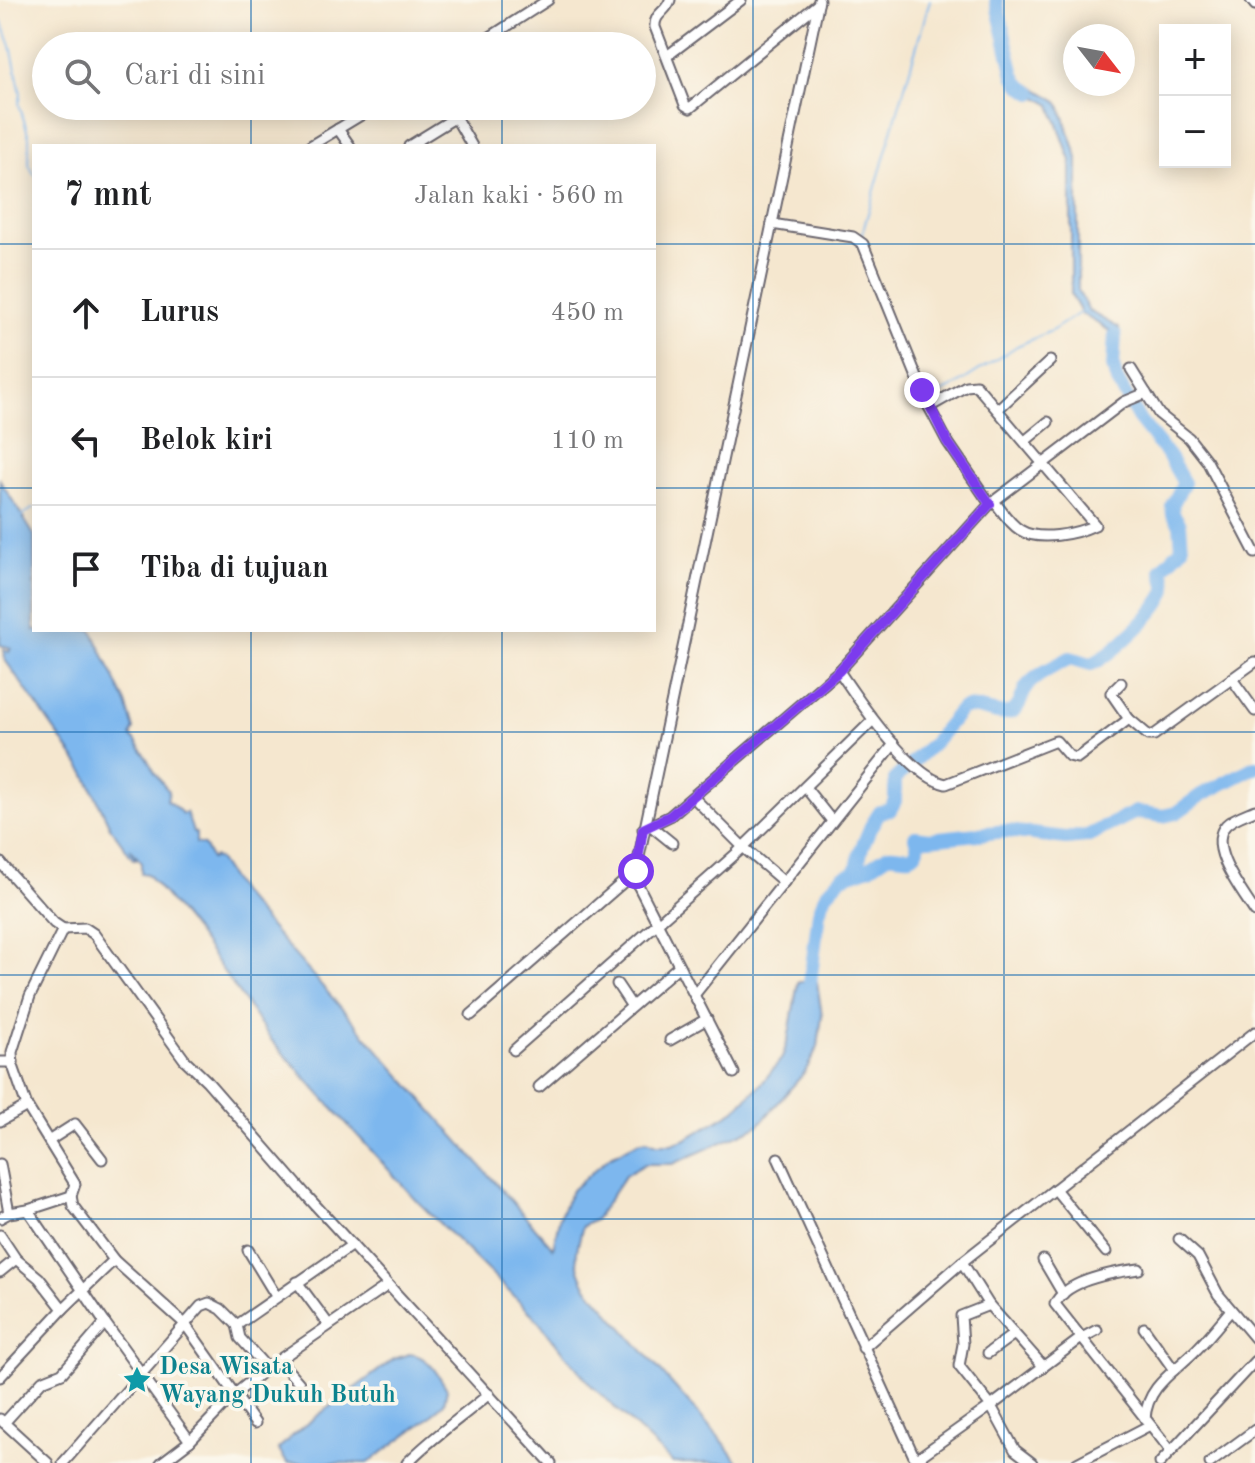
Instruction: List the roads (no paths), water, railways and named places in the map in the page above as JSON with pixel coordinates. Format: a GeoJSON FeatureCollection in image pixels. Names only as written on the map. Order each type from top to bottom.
{"type":"FeatureCollection","features":[{"type":"Feature","properties":{"kind":"street"},"geometry":{"type":"LineString","coordinates":[[498,32],[548,0]]}},
{"type":"Feature","properties":{"kind":"street"},"geometry":{"type":"LineString","coordinates":[[670,0],[655,20],[655,27],[685,105],[692,108],[819,2]]}},
{"type":"Feature","properties":{"kind":"street"},"geometry":{"type":"LineString","coordinates":[[667,56],[741,0]]}},
{"type":"Feature","properties":{"kind":"street"},"geometry":{"type":"LineString","coordinates":[[1251,0],[1255,5]]}},
{"type":"Feature","properties":{"kind":"street"},"geometry":{"type":"LineString","coordinates":[[734,1073],[639,887],[636,871],[819,2]]}},
{"type":"Feature","properties":{"kind":"street"},"geometry":{"type":"LineString","coordinates":[[313,144],[353,120]]}},
{"type":"Feature","properties":{"kind":"street"},"geometry":{"type":"LineString","coordinates":[[412,144],[451,120]]}},
{"type":"Feature","properties":{"kind":"street"},"geometry":{"type":"LineString","coordinates":[[458,120],[471,144]]}},
{"type":"Feature","properties":{"kind":"street"},"geometry":{"type":"LineString","coordinates":[[338,129],[349,144]]}},
{"type":"Feature","properties":{"kind":"street"},"geometry":{"type":"LineString","coordinates":[[772,224],[853,237],[863,244],[931,406],[947,441],[992,502],[1016,527],[1028,534],[1057,534],[1095,525],[980,387],[971,384],[931,406]]}},
{"type":"Feature","properties":{"kind":"street"},"geometry":{"type":"LineString","coordinates":[[998,409],[1050,361]]}},
{"type":"Feature","properties":{"kind":"street"},"geometry":{"type":"LineString","coordinates":[[1131,369],[1143,395],[1159,414],[1189,438],[1207,461],[1255,553]]}},
{"type":"Feature","properties":{"kind":"street"},"geometry":{"type":"LineString","coordinates":[[647,828],[670,816],[839,671],[992,502],[1124,402],[1143,395]]}},
{"type":"Feature","properties":{"kind":"street"},"geometry":{"type":"LineString","coordinates":[[1025,441],[1048,422]]}},
{"type":"Feature","properties":{"kind":"street"},"geometry":{"type":"LineString","coordinates":[[1121,683],[1111,693],[1129,719],[1148,735],[1154,735],[1255,662]]}},
{"type":"Feature","properties":{"kind":"street"},"geometry":{"type":"LineString","coordinates":[[839,671],[894,744],[933,779],[946,784],[1053,742],[1059,743],[1069,756],[1077,758],[1129,719]]}},
{"type":"Feature","properties":{"kind":"street"},"geometry":{"type":"LineString","coordinates":[[1232,679],[1255,711]]}},
{"type":"Feature","properties":{"kind":"street"},"geometry":{"type":"LineString","coordinates":[[514,1050],[743,847],[873,720]]}},
{"type":"Feature","properties":{"kind":"street"},"geometry":{"type":"LineString","coordinates":[[695,994],[894,744]]}},
{"type":"Feature","properties":{"kind":"street"},"geometry":{"type":"LineString","coordinates":[[805,787],[832,821]]}},
{"type":"Feature","properties":{"kind":"street"},"geometry":{"type":"LineString","coordinates":[[693,797],[743,847],[784,882]]}},
{"type":"Feature","properties":{"kind":"street"},"geometry":{"type":"LineString","coordinates":[[1255,810],[1229,822],[1223,828],[1219,844],[1223,857],[1255,912]]}},
{"type":"Feature","properties":{"kind":"street"},"geometry":{"type":"LineString","coordinates":[[647,828],[672,843]]}},
{"type":"Feature","properties":{"kind":"street"},"geometry":{"type":"LineString","coordinates":[[0,862],[54,923],[63,929],[85,928],[94,934],[184,1059],[210,1084],[551,1463]]}},
{"type":"Feature","properties":{"kind":"street"},"geometry":{"type":"LineString","coordinates":[[471,1015],[636,871]]}},
{"type":"Feature","properties":{"kind":"street"},"geometry":{"type":"LineString","coordinates":[[63,929],[24,1011],[12,1052],[27,1106],[73,1178],[73,1206],[114,1260],[185,1324],[255,1423]]}},
{"type":"Feature","properties":{"kind":"street"},"geometry":{"type":"LineString","coordinates":[[539,1087],[679,966]]}},
{"type":"Feature","properties":{"kind":"street"},"geometry":{"type":"LineString","coordinates":[[617,984],[631,1005]]}},
{"type":"Feature","properties":{"kind":"street"},"geometry":{"type":"LineString","coordinates":[[670,1040],[707,1019]]}},
{"type":"Feature","properties":{"kind":"street"},"geometry":{"type":"LineString","coordinates":[[863,1348],[962,1262],[1255,1032]]}},
{"type":"Feature","properties":{"kind":"street"},"geometry":{"type":"LineString","coordinates":[[0,1062],[13,1062]]}},
{"type":"Feature","properties":{"kind":"street"},"geometry":{"type":"LineString","coordinates":[[0,1121],[27,1106]]}},
{"type":"Feature","properties":{"kind":"street"},"geometry":{"type":"LineString","coordinates":[[50,1140],[75,1124],[102,1159]]}},
{"type":"Feature","properties":{"kind":"street"},"geometry":{"type":"LineString","coordinates":[[778,1158],[916,1462],[1080,1339],[1097,1330]]}},
{"type":"Feature","properties":{"kind":"street"},"geometry":{"type":"LineString","coordinates":[[0,1164],[5,1215],[71,1196]]}},
{"type":"Feature","properties":{"kind":"street"},"geometry":{"type":"LineString","coordinates":[[1055,1189],[1106,1252]]}},
{"type":"Feature","properties":{"kind":"street"},"geometry":{"type":"LineString","coordinates":[[28,1210],[140,1374],[190,1441]]}},
{"type":"Feature","properties":{"kind":"street"},"geometry":{"type":"LineString","coordinates":[[0,1235],[16,1259],[39,1278],[63,1309]]}},
{"type":"Feature","properties":{"kind":"street"},"geometry":{"type":"LineString","coordinates":[[1179,1239],[1198,1256],[1204,1273],[1255,1338]]}},
{"type":"Feature","properties":{"kind":"street"},"geometry":{"type":"LineString","coordinates":[[237,1325],[352,1245]]}},
{"type":"Feature","properties":{"kind":"street"},"geometry":{"type":"LineString","coordinates":[[248,1250],[276,1296]]}},
{"type":"Feature","properties":{"kind":"street"},"geometry":{"type":"LineString","coordinates":[[0,1272],[16,1259]]}},
{"type":"Feature","properties":{"kind":"street"},"geometry":{"type":"LineString","coordinates":[[0,1377],[81,1289],[114,1260]]}},
{"type":"Feature","properties":{"kind":"street"},"geometry":{"type":"LineString","coordinates":[[1043,1260],[1063,1294]]}},
{"type":"Feature","properties":{"kind":"street"},"geometry":{"type":"LineString","coordinates":[[962,1262],[989,1305],[1043,1366]]}},
{"type":"Feature","properties":{"kind":"street"},"geometry":{"type":"LineString","coordinates":[[1139,1269],[1108,1273],[1063,1294],[1055,1304],[1147,1422],[1167,1458],[1255,1361]]}},
{"type":"Feature","properties":{"kind":"street"},"geometry":{"type":"LineString","coordinates":[[297,1282],[329,1325]]}},
{"type":"Feature","properties":{"kind":"street"},"geometry":{"type":"LineString","coordinates":[[161,1463],[190,1441],[235,1394],[267,1368],[388,1285]]}},
{"type":"Feature","properties":{"kind":"street"},"geometry":{"type":"LineString","coordinates":[[63,1463],[201,1306],[209,1303],[221,1309],[237,1325],[240,1338],[267,1368]]}},
{"type":"Feature","properties":{"kind":"street"},"geometry":{"type":"LineString","coordinates":[[989,1305],[961,1316],[963,1344],[959,1366],[991,1406],[1015,1450],[1032,1463]]}},
{"type":"Feature","properties":{"kind":"street"},"geometry":{"type":"LineString","coordinates":[[1147,1422],[1146,1410],[1153,1391],[1196,1350],[1231,1310]]}},
{"type":"Feature","properties":{"kind":"street"},"geometry":{"type":"LineString","coordinates":[[48,1463],[2,1421],[42,1381],[62,1373],[105,1323]]}},
{"type":"Feature","properties":{"kind":"street"},"geometry":{"type":"LineString","coordinates":[[1144,1328],[1174,1370]]}},
{"type":"Feature","properties":{"kind":"street"},"geometry":{"type":"LineString","coordinates":[[988,1353],[1014,1334]]}},
{"type":"Feature","properties":{"kind":"street"},"geometry":{"type":"LineString","coordinates":[[279,1360],[299,1383]]}},
{"type":"Feature","properties":{"kind":"street"},"geometry":{"type":"LineString","coordinates":[[407,1463],[435,1435],[489,1394]]}},
{"type":"Feature","properties":{"kind":"street"},"geometry":{"type":"LineString","coordinates":[[1077,1463],[1147,1422]]}},
{"type":"Feature","properties":{"kind":"street"},"geometry":{"type":"LineString","coordinates":[[1210,1463],[1255,1430]]}},
{"type":"Feature","properties":{"kind":"water"},"geometry":{"type":"Polygon","coordinates":[[[1022,80],[1060,105],[1078,158],[1078,291],[1089,311],[1119,328],[1119,354],[1111,353],[1110,331],[1082,314],[1071,295],[1071,161],[1051,105],[1018,86],[1022,80]]]}},
{"type":"Feature","properties":{"kind":"water"},"geometry":{"type":"Polygon","coordinates":[[[0,480],[32,532],[32,632],[93,632],[126,703],[134,729],[131,736],[169,791],[167,800],[183,814],[186,812],[196,833],[196,843],[204,845],[211,859],[218,859],[240,893],[553,1248],[560,1215],[572,1190],[609,1157],[638,1142],[647,1140],[672,1144],[686,1139],[735,1110],[762,1083],[782,1058],[798,982],[817,982],[822,1016],[818,1047],[805,1072],[758,1126],[673,1164],[645,1164],[625,1176],[595,1220],[583,1226],[577,1250],[577,1263],[586,1286],[739,1463],[673,1463],[590,1384],[534,1316],[417,1201],[272,1041],[195,931],[147,874],[141,873],[141,862],[130,848],[136,859],[133,859],[110,827],[85,773],[5,660],[4,649],[9,652],[11,648],[0,645],[0,480]]]}},
{"type":"Feature","properties":{"kind":"water"},"geometry":{"type":"Polygon","coordinates":[[[409,1354],[427,1361],[447,1389],[444,1403],[429,1418],[368,1463],[287,1463],[278,1449],[301,1428],[394,1359],[409,1354]]]}},
{"type":"Feature","properties":{"kind":"waterway"},"geometry":{"type":"LineString","coordinates":[[863,238],[930,0]]}},
{"type":"Feature","properties":{"kind":"waterway"},"geometry":{"type":"LineString","coordinates":[[996,0],[1014,75],[1019,84],[1032,93]]}},
{"type":"Feature","properties":{"kind":"waterway"},"geometry":{"type":"LineString","coordinates":[[0,17],[11,46],[21,94],[19,104],[29,137],[29,164],[32,171]]}},
{"type":"Feature","properties":{"kind":"waterway"},"geometry":{"type":"LineString","coordinates":[[930,398],[1081,312]]}},
{"type":"Feature","properties":{"kind":"waterway"},"geometry":{"type":"LineString","coordinates":[[856,872],[871,826],[880,812],[890,810],[895,801],[895,779],[935,741],[961,709],[999,713],[1015,710],[1027,686],[1047,670],[1070,658],[1091,664],[1110,653],[1147,618],[1164,595],[1166,587],[1162,569],[1182,548],[1180,524],[1173,514],[1172,505],[1184,483],[1169,457],[1138,418],[1116,378],[1113,366],[1115,335]]}},
{"type":"Feature","properties":{"kind":"waterway"},"geometry":{"type":"LineString","coordinates":[[21,516],[32,509]]}},
{"type":"Feature","properties":{"kind":"waterway"},"geometry":{"type":"LineString","coordinates":[[808,999],[819,912],[826,894],[842,877],[870,867],[888,855],[913,855],[918,848],[915,837],[929,839],[1007,831],[1066,838],[1087,836],[1136,812],[1163,816],[1176,813],[1201,795],[1255,767]]}},
{"type":"Feature","properties":{"kind":"place","name":"Desa Wisata Wayang Dukuh Butuh"},"geometry":{"type":"Point","coordinates":[137,1380]}}]}
